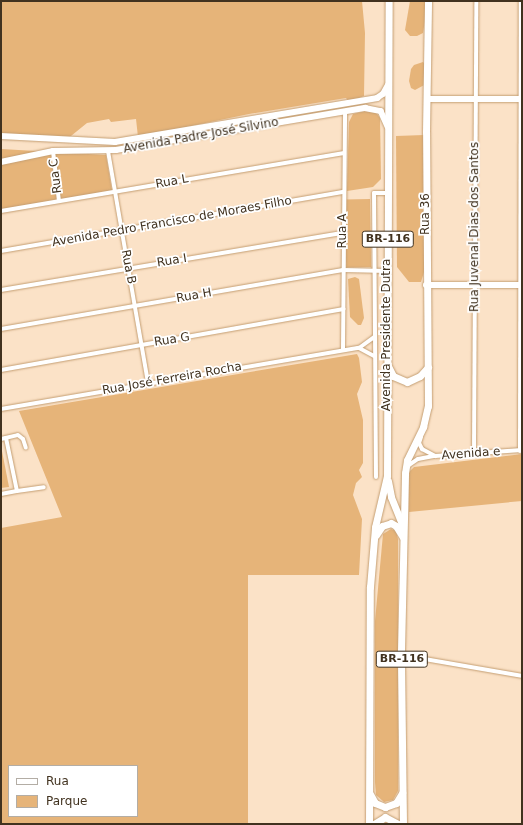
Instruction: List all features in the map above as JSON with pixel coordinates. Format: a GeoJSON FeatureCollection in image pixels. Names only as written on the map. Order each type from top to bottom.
{"type":"FeatureCollection","features":[{"type":"Feature","properties":{"kind":"highway","name":"Avenida Presidente Dutra"},"geometry":{"type":"LineString","coordinates":[[389,1],[387,476],[391,497],[404,528],[402,655],[403,824]]}},
{"type":"Feature","properties":{"kind":"highway","name":"Rua 36"},"geometry":{"type":"LineString","coordinates":[[406,467],[423,427],[428,406],[426,285],[428,1]]}},
{"type":"Feature","properties":{"kind":"highway"},"geometry":{"type":"LineString","coordinates":[[387,364],[393,376],[407,382],[420,376],[428,367]]}},
{"type":"Feature","properties":{"kind":"highway"},"geometry":{"type":"LineString","coordinates":[[404,528],[406,467]]}},
{"type":"Feature","properties":{"kind":"highway","name":"Avenida Presidente Dutra"},"geometry":{"type":"LineString","coordinates":[[369,824],[370,587],[374,538],[387,476]]}},
{"type":"Feature","properties":{"kind":"highway"},"geometry":{"type":"LineString","coordinates":[[374,538],[380,527],[391,523],[398,528],[404,539]]}},
{"type":"Feature","properties":{"kind":"highway"},"geometry":{"type":"LineString","coordinates":[[369,792],[375,803],[385,807],[396,803],[403,791]]}},
{"type":"Feature","properties":{"kind":"highway"},"geometry":{"type":"LineString","coordinates":[[374,824],[385,817],[398,824]]}},
{"type":"Feature","properties":{"kind":"main road","name":"Avenida Padre José Silvino"},"geometry":{"type":"LineString","coordinates":[[1,136],[99,142],[120,141],[377,98],[387,89],[388,82]]}},
{"type":"Feature","properties":{"kind":"main road"},"geometry":{"type":"LineString","coordinates":[[428,99],[521,99]]}},
{"type":"Feature","properties":{"kind":"main road","name":"Avenida Padre José Silvino"},"geometry":{"type":"LineString","coordinates":[[1,162],[53,151],[108,151],[344,111],[374,108],[381,111],[388,129]]}},
{"type":"Feature","properties":{"kind":"main road"},"geometry":{"type":"LineString","coordinates":[[426,285],[521,285]]}},
{"type":"Feature","properties":{"kind":"street","name":"Rua Juvenal Dias dos Santos"},"geometry":{"type":"LineString","coordinates":[[474,453],[476,1]]}},
{"type":"Feature","properties":{"kind":"street"},"geometry":{"type":"LineString","coordinates":[[521,450],[522,1]]}},
{"type":"Feature","properties":{"kind":"street","name":"Rua A"},"geometry":{"type":"LineString","coordinates":[[343,350],[344,111]]}},
{"type":"Feature","properties":{"kind":"street","name":"Rua C"},"geometry":{"type":"LineString","coordinates":[[53,151],[59,201]]}},
{"type":"Feature","properties":{"kind":"street","name":"Rua B"},"geometry":{"type":"LineString","coordinates":[[108,151],[136,306],[148,383]]}},
{"type":"Feature","properties":{"kind":"street","name":"Rua L"},"geometry":{"type":"LineString","coordinates":[[1,211],[344,153]]}},
{"type":"Feature","properties":{"kind":"street","name":"Avenida Pedro Francisco de Moraes Filho"},"geometry":{"type":"LineString","coordinates":[[1,251],[344,192]]}},
{"type":"Feature","properties":{"kind":"street"},"geometry":{"type":"LineString","coordinates":[[376,477],[374,193],[388,193]]}},
{"type":"Feature","properties":{"kind":"street","name":"Rua I"},"geometry":{"type":"LineString","coordinates":[[1,290],[343,233]]}},
{"type":"Feature","properties":{"kind":"street","name":"Rua H"},"geometry":{"type":"LineString","coordinates":[[1,329],[343,270],[387,271]]}},
{"type":"Feature","properties":{"kind":"street","name":"Rua G"},"geometry":{"type":"LineString","coordinates":[[1,370],[344,309]]}},
{"type":"Feature","properties":{"kind":"street"},"geometry":{"type":"LineString","coordinates":[[374,337],[359,348],[374,356]]}},
{"type":"Feature","properties":{"kind":"street","name":"Rua José Ferreira Rocha"},"geometry":{"type":"LineString","coordinates":[[1,409],[359,348]]}},
{"type":"Feature","properties":{"kind":"street","name":"Avenida e"},"geometry":{"type":"LineString","coordinates":[[423,427],[419,443],[426,452],[435,456],[521,450]]}},
{"type":"Feature","properties":{"kind":"street"},"geometry":{"type":"LineString","coordinates":[[1,438],[21,436],[26,448]]}},
{"type":"Feature","properties":{"kind":"street"},"geometry":{"type":"LineString","coordinates":[[6,438],[17,491]]}},
{"type":"Feature","properties":{"kind":"street"},"geometry":{"type":"LineString","coordinates":[[406,467],[418,459],[435,456]]}},
{"type":"Feature","properties":{"kind":"street"},"geometry":{"type":"LineString","coordinates":[[1,494],[44,487]]}},
{"type":"Feature","properties":{"kind":"street"},"geometry":{"type":"LineString","coordinates":[[402,655],[522,676]]}},
{"type":"Feature","properties":{"kind":"green space"},"geometry":{"type":"Polygon","coordinates":[[[1,1],[362,1],[365,33],[364,96],[349,102],[346,98],[249,114],[138,137],[136,119],[111,122],[109,119],[87,123],[66,140],[1,137],[1,1]]]}},
{"type":"Feature","properties":{"kind":"green space"},"geometry":{"type":"Polygon","coordinates":[[[410,1],[428,1],[423,33],[417,36],[410,36],[405,30],[410,1]]]}},
{"type":"Feature","properties":{"kind":"green space"},"geometry":{"type":"Polygon","coordinates":[[[423,62],[427,66],[428,83],[415,90],[411,88],[409,81],[411,69],[414,65],[423,62]]]}},
{"type":"Feature","properties":{"kind":"green space"},"geometry":{"type":"Polygon","coordinates":[[[373,109],[380,118],[381,179],[373,187],[347,191],[349,122],[353,114],[373,109]]]}},
{"type":"Feature","properties":{"kind":"green space"},"geometry":{"type":"Polygon","coordinates":[[[424,135],[424,272],[421,282],[409,282],[397,267],[396,136],[424,135]]]}},
{"type":"Feature","properties":{"kind":"green space"},"geometry":{"type":"Polygon","coordinates":[[[1,149],[106,155],[112,191],[1,210],[1,149]]]}},
{"type":"Feature","properties":{"kind":"green space"},"geometry":{"type":"Polygon","coordinates":[[[345,199],[370,199],[371,267],[346,267],[345,199]]]}},
{"type":"Feature","properties":{"kind":"green space"},"geometry":{"type":"Polygon","coordinates":[[[355,277],[359,279],[364,318],[361,325],[358,325],[350,317],[348,279],[355,277]]]}},
{"type":"Feature","properties":{"kind":"green space"},"geometry":{"type":"Polygon","coordinates":[[[357,354],[359,358],[362,382],[357,394],[363,420],[363,463],[359,470],[362,477],[356,483],[353,495],[362,519],[359,575],[248,575],[248,824],[1,824],[1,528],[62,517],[19,411],[357,354]]]}},
{"type":"Feature","properties":{"kind":"green space"},"geometry":{"type":"Polygon","coordinates":[[[1,446],[9,487],[1,488],[1,446]]]}},
{"type":"Feature","properties":{"kind":"green space"},"geometry":{"type":"Polygon","coordinates":[[[522,454],[522,501],[409,512],[409,472],[414,467],[522,454]]]}},
{"type":"Feature","properties":{"kind":"green space"},"geometry":{"type":"Polygon","coordinates":[[[391,529],[396,531],[398,539],[398,791],[393,800],[384,802],[376,795],[375,782],[375,621],[383,534],[391,529]]]}}]}
